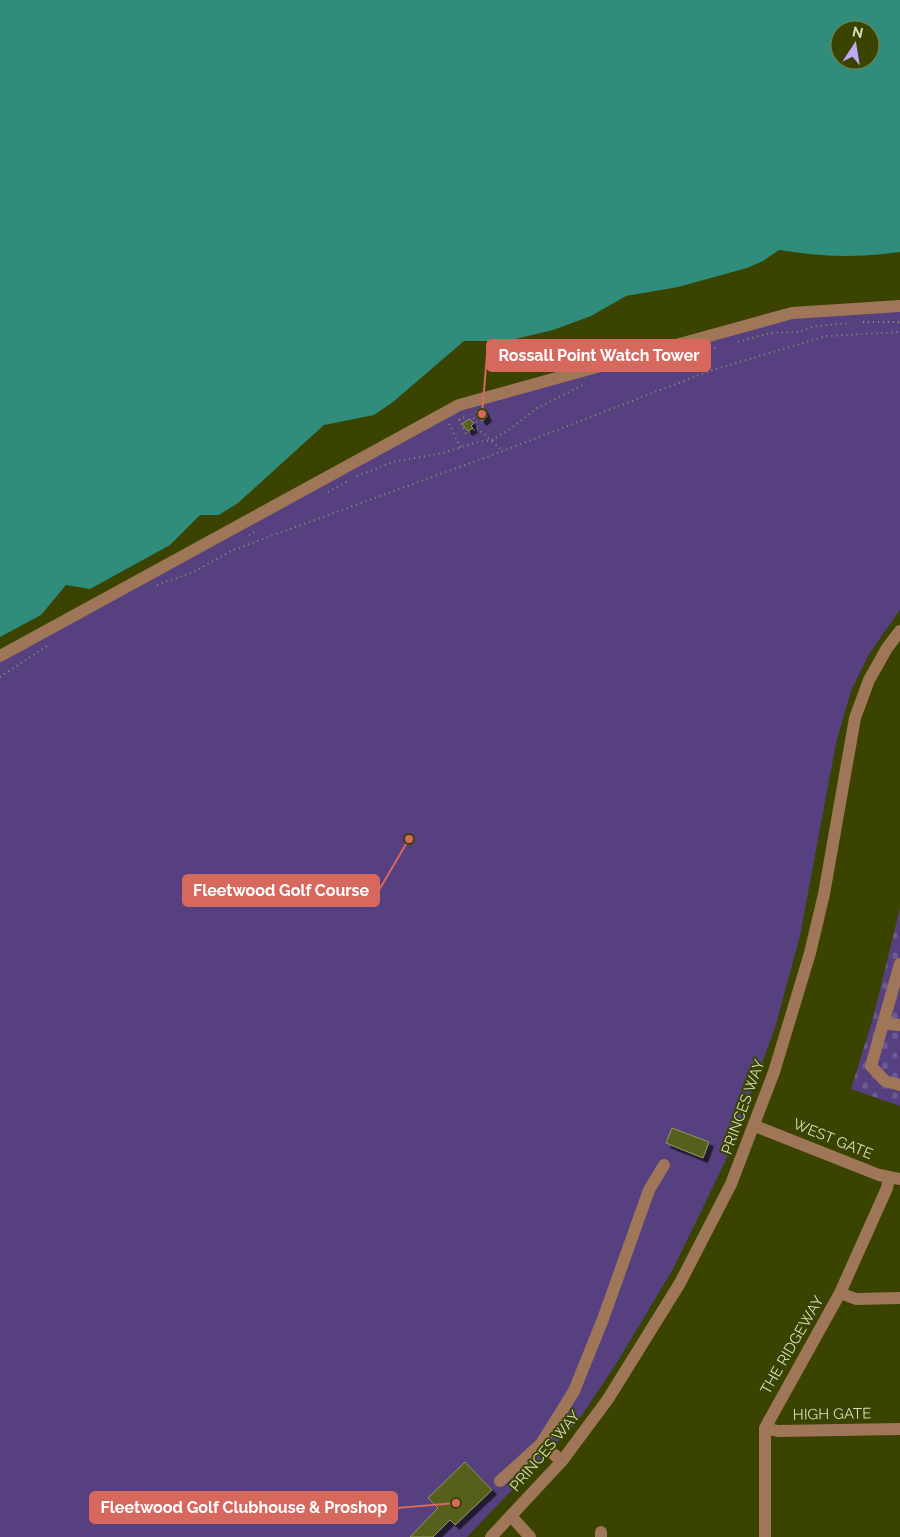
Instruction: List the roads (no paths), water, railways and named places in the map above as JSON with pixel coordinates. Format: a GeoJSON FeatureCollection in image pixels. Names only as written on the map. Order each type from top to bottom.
{"type":"FeatureCollection","features":[{"type":"Feature","properties":{"kind":"street"},"geometry":{"type":"LineString","coordinates":[[0,656],[459,405],[792,313],[900,306]]}},
{"type":"Feature","properties":{"kind":"street","name":"PRINCES WAY"},"geometry":{"type":"LineString","coordinates":[[491,1537],[562,1461],[608,1399],[680,1283],[731,1184],[755,1126],[795,1007],[810,953],[824,894],[855,718],[869,680],[887,648],[900,632]]}},
{"type":"Feature","properties":{"kind":"street"},"geometry":{"type":"LineString","coordinates":[[900,964],[871,1066],[885,1081],[900,1085]]}},
{"type":"Feature","properties":{"kind":"street"},"geometry":{"type":"LineString","coordinates":[[885,1017],[890,1024],[900,1025]]}},
{"type":"Feature","properties":{"kind":"street","name":"WEST GATE"},"geometry":{"type":"LineString","coordinates":[[755,1126],[895,1179]]}},
{"type":"Feature","properties":{"kind":"street"},"geometry":{"type":"LineString","coordinates":[[500,1481],[540,1444],[574,1391],[603,1318],[649,1190],[664,1165]]}},
{"type":"Feature","properties":{"kind":"street","name":"THE RIDGEWAY"},"geometry":{"type":"LineString","coordinates":[[765,1537],[765,1428],[840,1293],[887,1188],[895,1179]]}},
{"type":"Feature","properties":{"kind":"street"},"geometry":{"type":"LineString","coordinates":[[840,1293],[856,1299],[900,1298]]}},
{"type":"Feature","properties":{"kind":"street","name":"HIGH GATE"},"geometry":{"type":"LineString","coordinates":[[765,1428],[778,1431],[900,1429]]}},
{"type":"Feature","properties":{"kind":"street"},"geometry":{"type":"LineString","coordinates":[[540,1444],[562,1461]]}},
{"type":"Feature","properties":{"kind":"street"},"geometry":{"type":"LineString","coordinates":[[511,1516],[530,1537]]}},
{"type":"Feature","properties":{"kind":"water"},"geometry":{"type":"Polygon","coordinates":[[[0,0],[900,0],[900,252],[839,256],[779,250],[763,261],[747,268],[678,287],[626,296],[591,316],[553,330],[507,341],[464,341],[393,402],[374,415],[324,425],[238,503],[219,515],[200,515],[170,545],[90,589],[66,585],[41,615],[0,637],[0,0]]]}},
{"type":"Feature","properties":{"kind":"place","name":"Rossall Point Watch Tower"},"geometry":{"type":"Point","coordinates":[482,414]}},
{"type":"Feature","properties":{"kind":"place","name":"Fleetwood Golf Course"},"geometry":{"type":"Point","coordinates":[409,839]}},
{"type":"Feature","properties":{"kind":"place","name":"Fleetwood Golf Clubhouse & Proshop"},"geometry":{"type":"Point","coordinates":[456,1503]}}]}
